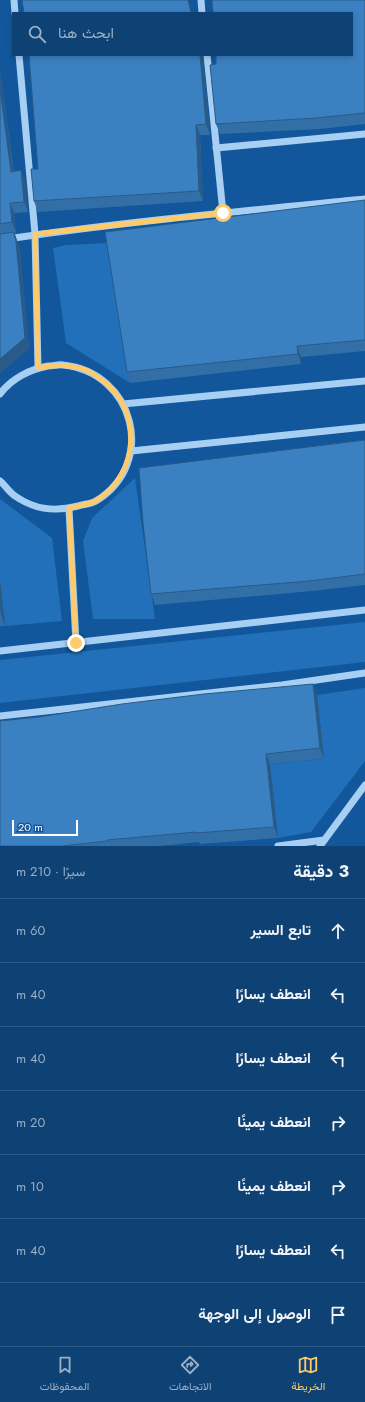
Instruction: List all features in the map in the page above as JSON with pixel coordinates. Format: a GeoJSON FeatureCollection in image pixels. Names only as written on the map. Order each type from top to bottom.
{"type":"FeatureCollection","features":[{"type":"Feature","properties":{"kind":"street"},"geometry":{"type":"LineString","coordinates":[[14,0],[15,12]]}},
{"type":"Feature","properties":{"kind":"street"},"geometry":{"type":"LineString","coordinates":[[201,0],[202,12]]}},
{"type":"Feature","properties":{"kind":"street"},"geometry":{"type":"LineString","coordinates":[[19,56],[35,234],[38,368]]}},
{"type":"Feature","properties":{"kind":"street"},"geometry":{"type":"LineString","coordinates":[[206,56],[223,213]]}},
{"type":"Feature","properties":{"kind":"street"},"geometry":{"type":"LineString","coordinates":[[216,148],[365,134]]}},
{"type":"Feature","properties":{"kind":"street"},"geometry":{"type":"LineString","coordinates":[[0,240],[35,234],[365,199]]}},
{"type":"Feature","properties":{"kind":"street"},"geometry":{"type":"LineString","coordinates":[[0,394],[17,377],[38,368],[63,365],[87,370],[108,384],[123,404],[131,426],[131,451],[124,471],[111,488],[95,501],[69,508],[54,510],[33,506],[14,495],[0,481]]}},
{"type":"Feature","properties":{"kind":"street"},"geometry":{"type":"LineString","coordinates":[[123,404],[365,381]]}},
{"type":"Feature","properties":{"kind":"street"},"geometry":{"type":"LineString","coordinates":[[131,451],[365,427]]}},
{"type":"Feature","properties":{"kind":"street"},"geometry":{"type":"LineString","coordinates":[[69,508],[76,643]]}},
{"type":"Feature","properties":{"kind":"street"},"geometry":{"type":"LineString","coordinates":[[0,651],[365,610]]}},
{"type":"Feature","properties":{"kind":"street"},"geometry":{"type":"LineString","coordinates":[[0,716],[282,685],[365,674]]}},
{"type":"Feature","properties":{"kind":"street"},"geometry":{"type":"LineString","coordinates":[[320,846],[365,785]]}},
{"type":"Feature","properties":{"kind":"street"},"geometry":{"type":"LineString","coordinates":[[278,846],[324,840]]}},
{"type":"Feature","properties":{"kind":"shaded area"},"geometry":{"type":"Polygon","coordinates":[[[109,243],[130,383],[66,343],[53,248],[66,245],[109,243]]]}},
{"type":"Feature","properties":{"kind":"shaded area"},"geometry":{"type":"Polygon","coordinates":[[[135,478],[155,619],[93,619],[83,541],[92,518],[135,478]]]}},
{"type":"Feature","properties":{"kind":"shaded area"},"geometry":{"type":"Polygon","coordinates":[[[0,499],[52,538],[62,621],[5,626],[0,581],[0,499]]]}},
{"type":"Feature","properties":{"kind":"shaded area"},"geometry":{"type":"Polygon","coordinates":[[[365,622],[365,662],[0,703],[0,660],[365,622]]]}},
{"type":"Feature","properties":{"kind":"shaded area"},"geometry":{"type":"Polygon","coordinates":[[[365,688],[365,761],[311,832],[278,838],[270,764],[324,759],[317,695],[365,688]]]}},
{"type":"Feature","properties":{"kind":"building"},"geometry":{"type":"Polygon","coordinates":[[[22,0],[188,0],[191,12],[24,12],[22,0]]]}},
{"type":"Feature","properties":{"kind":"building"},"geometry":{"type":"Polygon","coordinates":[[[212,0],[365,0],[365,113],[316,118],[216,124],[210,65],[216,64],[216,56],[353,56],[353,12],[213,12],[212,0]]]}},
{"type":"Feature","properties":{"kind":"building"},"geometry":{"type":"Polygon","coordinates":[[[29,56],[200,56],[206,124],[196,125],[199,191],[34,201],[31,169],[38,169],[29,56]]]}},
{"type":"Feature","properties":{"kind":"building"},"geometry":{"type":"Polygon","coordinates":[[[0,88],[11,172],[21,170],[24,202],[10,203],[12,222],[0,224],[0,88]]]}},
{"type":"Feature","properties":{"kind":"building"},"geometry":{"type":"Polygon","coordinates":[[[365,200],[365,340],[297,346],[298,354],[127,372],[105,232],[365,200]]]}},
{"type":"Feature","properties":{"kind":"building"},"geometry":{"type":"Polygon","coordinates":[[[14,232],[25,338],[0,359],[0,234],[14,232]]]}},
{"type":"Feature","properties":{"kind":"building"},"geometry":{"type":"Polygon","coordinates":[[[365,440],[365,574],[309,581],[151,594],[143,523],[139,468],[365,440]]]}},
{"type":"Feature","properties":{"kind":"building"},"geometry":{"type":"Polygon","coordinates":[[[313,684],[320,748],[266,754],[274,827],[196,832],[107,840],[62,846],[0,846],[0,721],[204,694],[313,684]]]}},
{"type":"Feature","properties":{"kind":"route"},"geometry":{"type":"LineString","coordinates":[[76,643],[69,508],[95,501],[111,488],[124,471],[131,451],[131,426],[123,404],[108,384],[87,370],[63,365],[38,368],[35,234],[223,213]]}}]}
